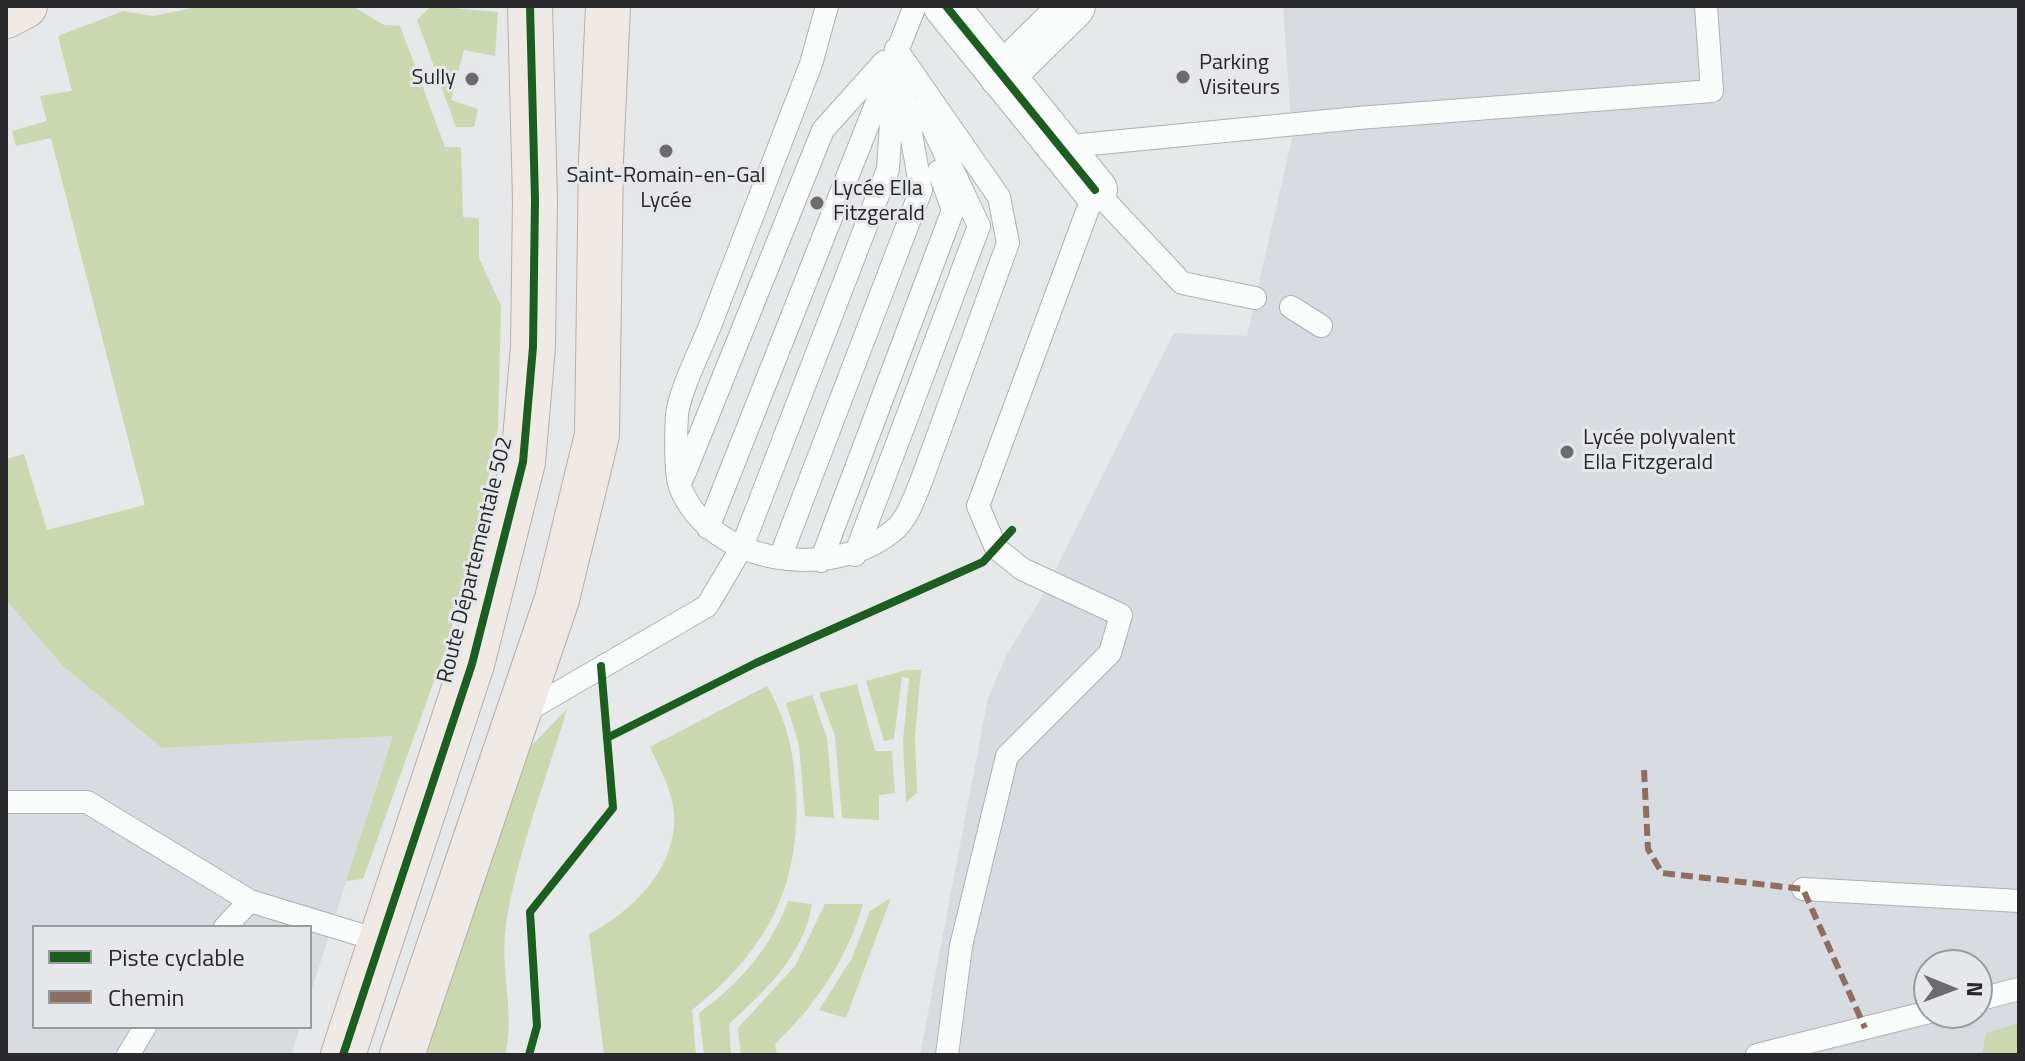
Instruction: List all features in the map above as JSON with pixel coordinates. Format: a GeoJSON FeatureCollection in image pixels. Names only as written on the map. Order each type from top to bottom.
{"type":"FeatureCollection","features":[{"type":"Feature","properties":{"kind":"main road"},"geometry":{"type":"LineString","coordinates":[[6,16],[25,6]]}},
{"type":"Feature","properties":{"kind":"main road","name":"Route Départementale 502"},"geometry":{"type":"LineString","coordinates":[[343,1055],[472,664],[523,462],[533,347],[535,200],[530,6]]}},
{"type":"Feature","properties":{"kind":"main road"},"geometry":{"type":"LineString","coordinates":[[402,1055],[557,599],[597,435],[601,160],[608,6]]}},
{"type":"Feature","properties":{"kind":"street"},"geometry":{"type":"LineString","coordinates":[[946,6],[1095,190]]}},
{"type":"Feature","properties":{"kind":"street"},"geometry":{"type":"LineString","coordinates":[[1002,76],[1073,6]]}},
{"type":"Feature","properties":{"kind":"lane"},"geometry":{"type":"LineString","coordinates":[[827,6],[811,64],[677,412],[680,486],[708,528],[742,547],[780,558],[821,561],[855,555],[895,530],[910,508],[1008,243],[999,197],[896,49]]}},
{"type":"Feature","properties":{"kind":"lane"},"geometry":{"type":"LineString","coordinates":[[708,528],[915,6]]}},
{"type":"Feature","properties":{"kind":"lane"},"geometry":{"type":"LineString","coordinates":[[1060,147],[1358,118],[1712,91],[1706,6]]}},
{"type":"Feature","properties":{"kind":"lane"},"geometry":{"type":"LineString","coordinates":[[515,718],[707,606],[742,547],[888,169],[896,49]]}},
{"type":"Feature","properties":{"kind":"lane"},"geometry":{"type":"LineString","coordinates":[[680,486],[823,130],[896,49]]}},
{"type":"Feature","properties":{"kind":"lane"},"geometry":{"type":"LineString","coordinates":[[855,555],[979,226],[896,49]]}},
{"type":"Feature","properties":{"kind":"lane"},"geometry":{"type":"LineString","coordinates":[[780,558],[921,190],[896,49]]}},
{"type":"Feature","properties":{"kind":"lane"},"geometry":{"type":"LineString","coordinates":[[821,561],[953,210],[896,49]]}},
{"type":"Feature","properties":{"kind":"lane"},"geometry":{"type":"LineString","coordinates":[[947,1055],[961,946],[1007,756],[1110,653],[1121,615],[1022,569],[996,548],[978,506],[1095,190],[1182,283],[1255,298]]}},
{"type":"Feature","properties":{"kind":"lane"},"geometry":{"type":"LineString","coordinates":[[1291,307],[1321,326]]}},
{"type":"Feature","properties":{"kind":"lane"},"geometry":{"type":"LineString","coordinates":[[6,802],[87,802],[250,901],[381,941]]}},
{"type":"Feature","properties":{"kind":"lane"},"geometry":{"type":"LineString","coordinates":[[1803,889],[2019,901]]}},
{"type":"Feature","properties":{"kind":"lane"},"geometry":{"type":"LineString","coordinates":[[227,925],[250,901]]}},
{"type":"Feature","properties":{"kind":"lane"},"geometry":{"type":"LineString","coordinates":[[1993,996],[2019,989]]}},
{"type":"Feature","properties":{"kind":"lane"},"geometry":{"type":"LineString","coordinates":[[1757,1055],[1913,1016]]}},
{"type":"Feature","properties":{"kind":"lane"},"geometry":{"type":"LineString","coordinates":[[128,1055],[144,1029]]}},
{"type":"Feature","properties":{"kind":"shaded area","name":"Lycée polyvalent Ella Fitzgerald"},"geometry":{"type":"Polygon","coordinates":[[[1283,6],[2019,6],[2019,1055],[920,1055],[988,698],[1007,654],[1039,602],[1174,333],[1247,336],[1292,138],[1283,6]]]}},
{"type":"Feature","properties":{"kind":"shaded area"},"geometry":{"type":"Polygon","coordinates":[[[6,600],[63,666],[162,748],[393,736],[312,989],[312,925],[32,925],[32,1029],[299,1029],[291,1055],[6,1055],[6,600]]]}},
{"type":"Feature","properties":{"kind":"green space"},"geometry":{"type":"Polygon","coordinates":[[[202,6],[352,6],[384,25],[400,26],[445,147],[461,147],[463,217],[479,218],[479,258],[501,306],[498,428],[481,513],[447,645],[363,879],[346,881],[393,736],[162,748],[63,666],[6,600],[6,459],[24,454],[47,530],[145,505],[51,138],[16,146],[12,131],[47,121],[40,96],[72,91],[58,36],[123,11],[153,16],[202,6]]]}},
{"type":"Feature","properties":{"kind":"green space"},"geometry":{"type":"Polygon","coordinates":[[[431,6],[498,12],[495,56],[464,50],[451,100],[478,109],[474,127],[456,127],[417,20],[431,6]]]}},
{"type":"Feature","properties":{"kind":"green space"},"geometry":{"type":"Polygon","coordinates":[[[907,670],[921,670],[915,736],[917,793],[906,802],[903,741],[909,678],[902,677],[894,739],[884,741],[866,681],[907,670]]]}},
{"type":"Feature","properties":{"kind":"green space"},"geometry":{"type":"Polygon","coordinates":[[[857,684],[875,751],[892,751],[895,793],[879,795],[879,820],[842,818],[835,736],[819,693],[857,684]]]}},
{"type":"Feature","properties":{"kind":"green space"},"geometry":{"type":"Polygon","coordinates":[[[767,686],[788,737],[796,792],[792,858],[774,915],[740,965],[692,1010],[696,1055],[604,1055],[589,934],[621,913],[650,885],[669,851],[673,832],[671,795],[650,747],[767,686]]]}},
{"type":"Feature","properties":{"kind":"green space"},"geometry":{"type":"Polygon","coordinates":[[[812,695],[827,738],[834,818],[805,816],[799,745],[786,703],[812,695]]]}},
{"type":"Feature","properties":{"kind":"green space"},"geometry":{"type":"Polygon","coordinates":[[[567,709],[509,906],[504,948],[509,1025],[505,1055],[424,1055],[530,747],[567,709]]]}},
{"type":"Feature","properties":{"kind":"green space"},"geometry":{"type":"Polygon","coordinates":[[[891,898],[846,1018],[819,1010],[852,958],[870,911],[891,898]]]}},
{"type":"Feature","properties":{"kind":"green space"},"geometry":{"type":"Polygon","coordinates":[[[788,901],[812,904],[808,922],[792,956],[769,985],[729,1024],[731,1055],[704,1055],[699,1013],[752,964],[773,934],[788,901]]]}},
{"type":"Feature","properties":{"kind":"green space"},"geometry":{"type":"Polygon","coordinates":[[[825,904],[863,904],[839,962],[817,997],[775,1044],[777,1055],[741,1055],[738,1028],[795,966],[825,904]]]}},
{"type":"Feature","properties":{"kind":"green space"},"geometry":{"type":"Polygon","coordinates":[[[2019,1023],[2019,1055],[1982,1055],[1986,1033],[2019,1023]]]}},
{"type":"Feature","properties":{"kind":"marked path"},"geometry":{"type":"LineString","coordinates":[[1644,770],[1648,849],[1662,873],[1803,889],[1865,1028]]}},
{"type":"Feature","properties":{"kind":"cycle path"},"geometry":{"type":"LineString","coordinates":[[343,1055],[472,664],[523,462],[533,347],[535,200],[530,6]]}},
{"type":"Feature","properties":{"kind":"cycle path"},"geometry":{"type":"LineString","coordinates":[[946,6],[1095,190]]}},
{"type":"Feature","properties":{"kind":"cycle path"},"geometry":{"type":"LineString","coordinates":[[607,738],[756,663],[983,562],[1012,530]]}},
{"type":"Feature","properties":{"kind":"cycle path"},"geometry":{"type":"LineString","coordinates":[[529,1055],[537,1026],[530,912],[613,808],[601,666]]}},
{"type":"Feature","properties":{"kind":"place","name":"Parking Visiteurs"},"geometry":{"type":"Point","coordinates":[1183,77]}},
{"type":"Feature","properties":{"kind":"place","name":"Sully"},"geometry":{"type":"Point","coordinates":[472,79]}},
{"type":"Feature","properties":{"kind":"place","name":"Saint-Romain-en-Gal Lycée"},"geometry":{"type":"Point","coordinates":[666,151]}},
{"type":"Feature","properties":{"kind":"place","name":"Lycée Ella Fitzgerald"},"geometry":{"type":"Point","coordinates":[817,203]}},
{"type":"Feature","properties":{"kind":"place","name":"Lycée polyvalent Ella Fitzgerald"},"geometry":{"type":"Point","coordinates":[1567,452]}}]}
